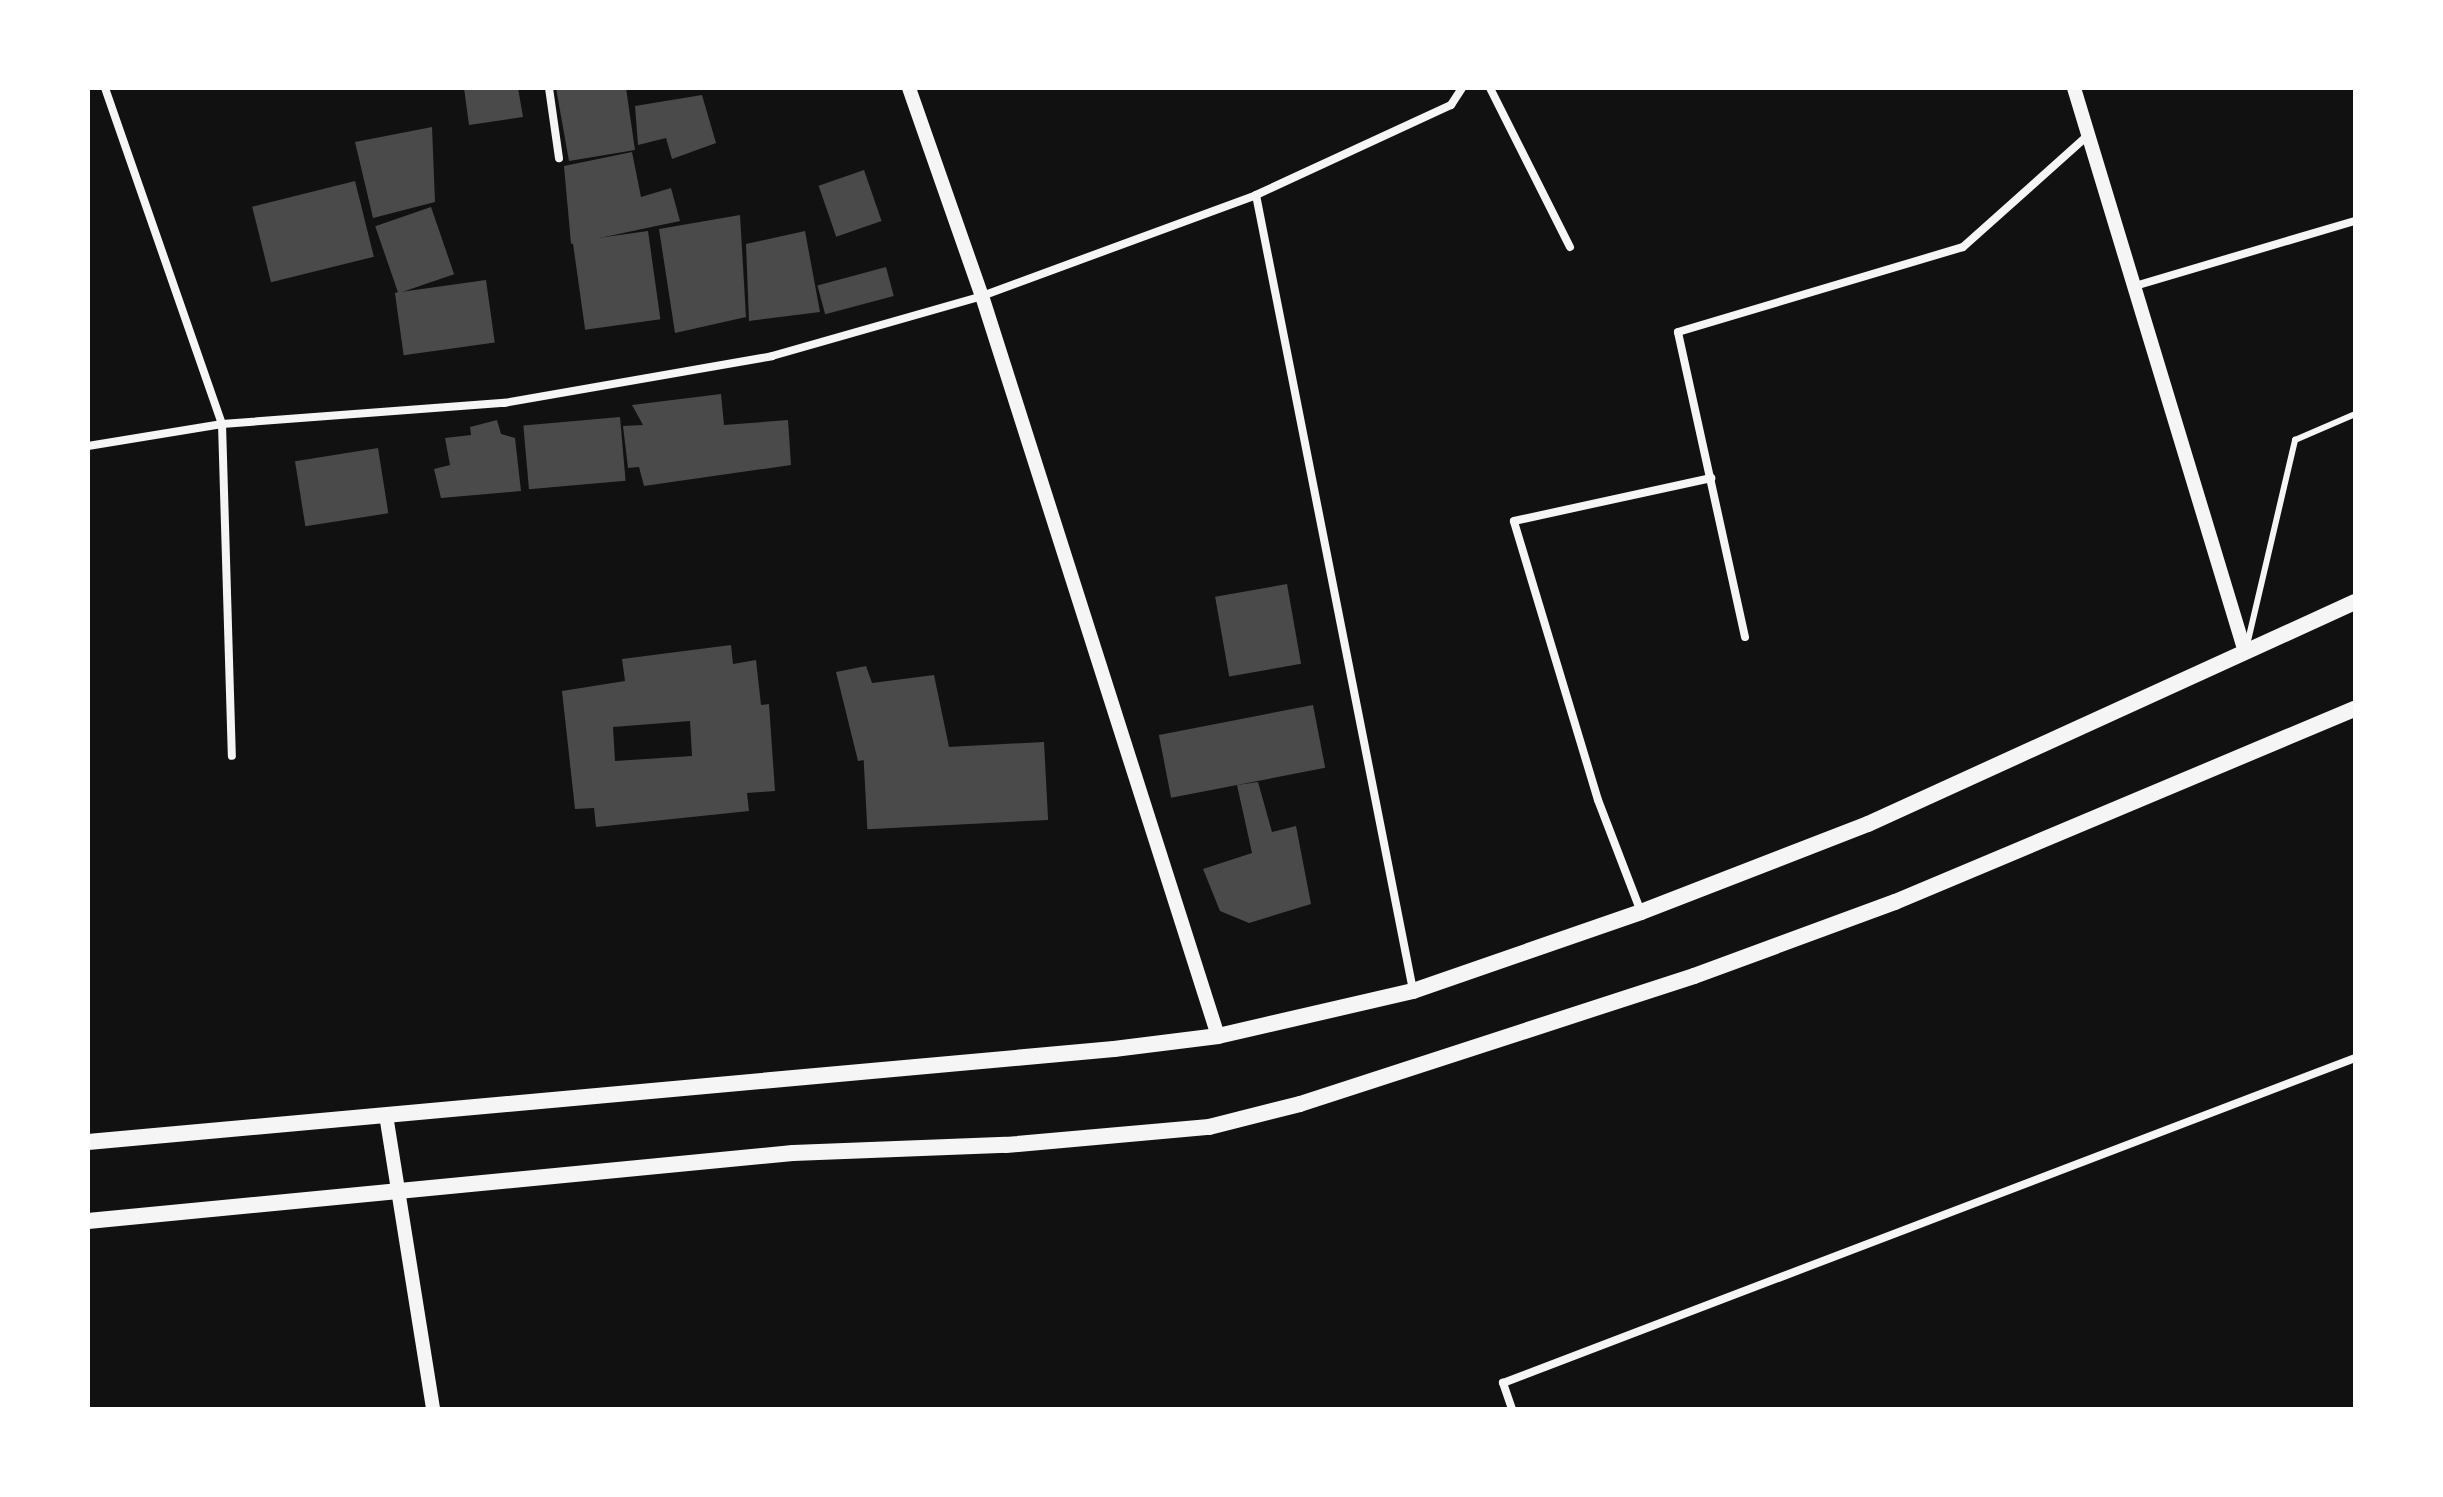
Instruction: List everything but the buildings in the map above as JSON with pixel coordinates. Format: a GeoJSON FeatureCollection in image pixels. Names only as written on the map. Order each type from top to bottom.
{"type":"FeatureCollection","features":[{"type":"Feature","properties":{"kind":"main road"},"geometry":{"type":"LineString","coordinates":[[88,1142],[1218,1036],[1413,991],[1641,912],[1868,824],[2355,602]]}},
{"type":"Feature","properties":{"kind":"main road"},"geometry":{"type":"LineString","coordinates":[[88,1221],[398,1195],[793,1153],[1006,1145],[1209,1127],[1300,1104],[1694,976],[1921,892],[2355,709]]}},
{"type":"Feature","properties":{"kind":"street"},"geometry":{"type":"LineString","coordinates":[[105,88],[222,424],[232,756]]}},
{"type":"Feature","properties":{"kind":"street"},"geometry":{"type":"LineString","coordinates":[[549,88],[559,158]]}},
{"type":"Feature","properties":{"kind":"street"},"geometry":{"type":"LineString","coordinates":[[909,88],[982,296],[1218,1036]]}},
{"type":"Feature","properties":{"kind":"street"},"geometry":{"type":"LineString","coordinates":[[88,446],[222,424],[504,403],[772,356],[982,296],[1256,195],[1451,105],[1462,88]]}},
{"type":"Feature","properties":{"kind":"street"},"geometry":{"type":"LineString","coordinates":[[1490,88],[1570,247]]}},
{"type":"Feature","properties":{"kind":"street"},"geometry":{"type":"LineString","coordinates":[[2074,88],[2086,137],[2135,286],[2245,652]]}},
{"type":"Feature","properties":{"kind":"street"},"geometry":{"type":"LineString","coordinates":[[1745,637],[1678,332],[1963,247],[2086,137]]}},
{"type":"Feature","properties":{"kind":"street"},"geometry":{"type":"LineString","coordinates":[[1256,195],[1413,991]]}},
{"type":"Feature","properties":{"kind":"street"},"geometry":{"type":"LineString","coordinates":[[2135,286],[2355,221]]}},
{"type":"Feature","properties":{"kind":"street"},"geometry":{"type":"LineString","coordinates":[[1641,912],[1598,800],[1514,521],[1711,478]]}},
{"type":"Feature","properties":{"kind":"street"},"geometry":{"type":"LineString","coordinates":[[1512,1409],[1503,1383],[2355,1058]]}},
{"type":"Feature","properties":{"kind":"street"},"geometry":{"type":"LineString","coordinates":[[386,1115],[433,1409]]}},
{"type":"Feature","properties":{"kind":"lane"},"geometry":{"type":"LineString","coordinates":[[2245,652],[2295,440],[2355,414]]}}]}
